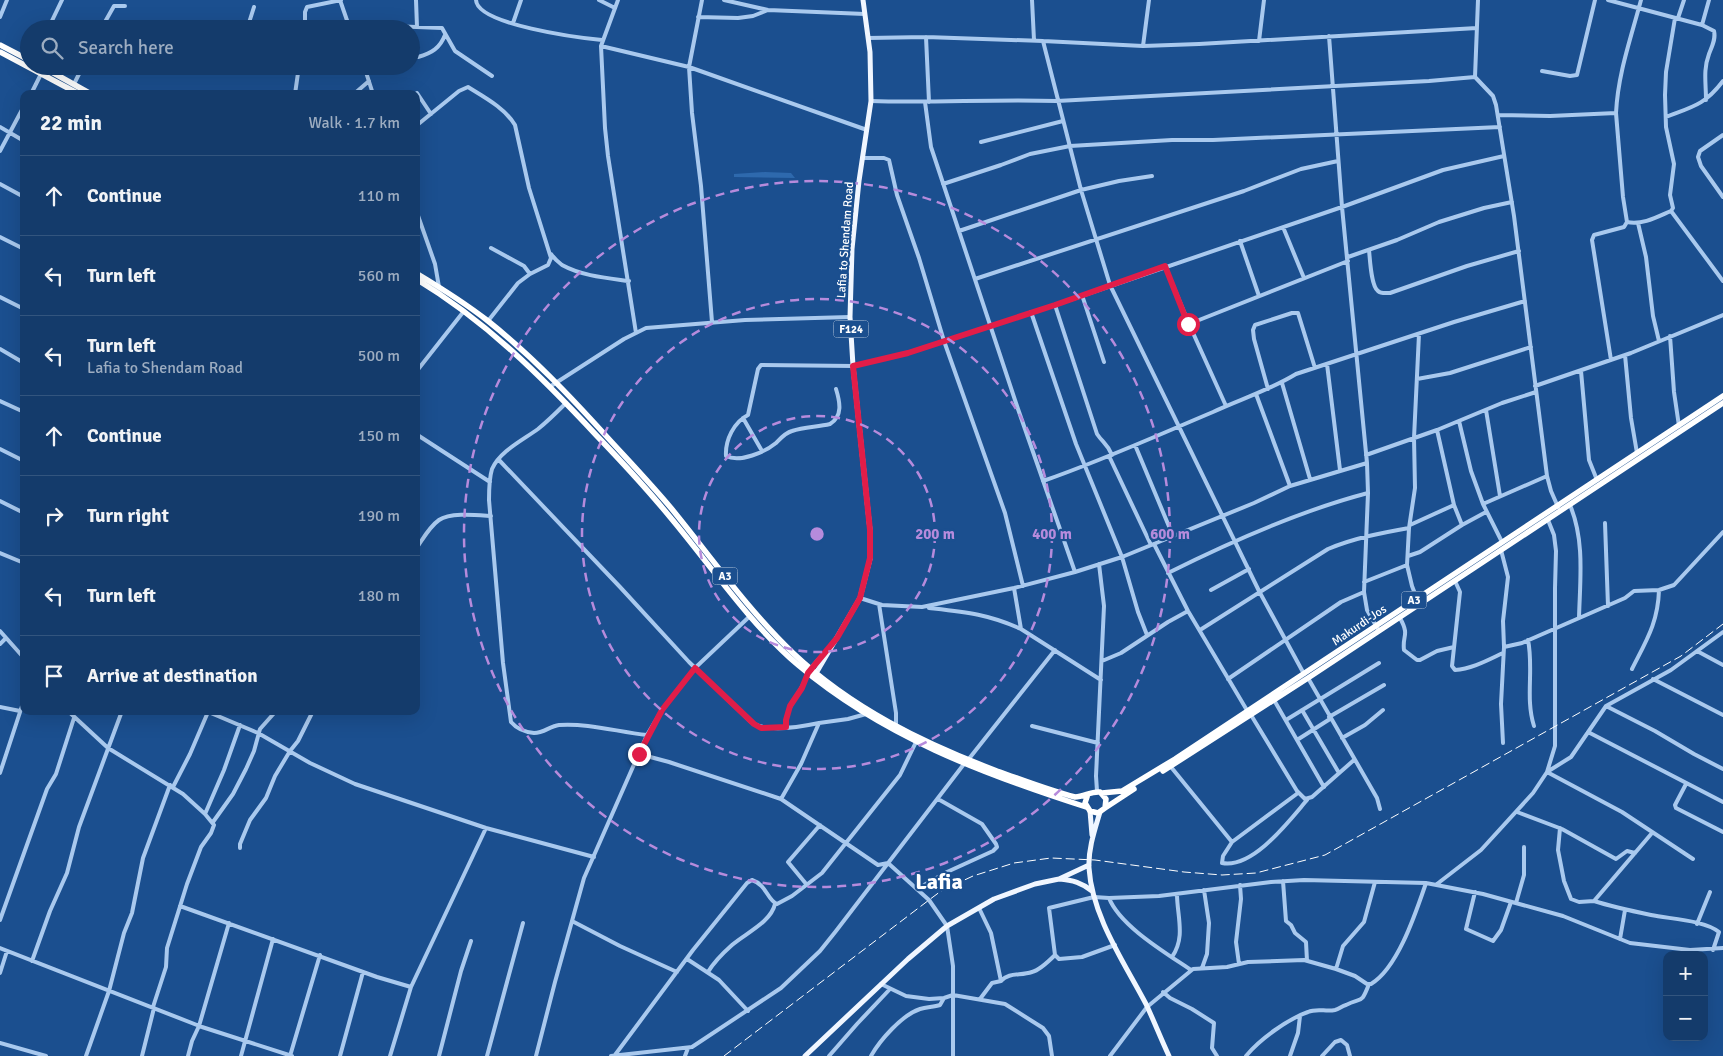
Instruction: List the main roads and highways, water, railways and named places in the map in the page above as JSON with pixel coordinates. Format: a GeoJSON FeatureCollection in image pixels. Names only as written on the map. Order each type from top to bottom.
{"type":"FeatureCollection","features":[{"type":"Feature","properties":{"kind":"highway"},"geometry":{"type":"LineString","coordinates":[[0,45],[20,55]]}},
{"type":"Feature","properties":{"kind":"highway"},"geometry":{"type":"LineString","coordinates":[[0,52],[20,63]]}},
{"type":"Feature","properties":{"kind":"highway"},"geometry":{"type":"LineString","coordinates":[[43,75],[71,90]]}},
{"type":"Feature","properties":{"kind":"highway"},"geometry":{"type":"LineString","coordinates":[[58,75],[84,90]]}},
{"type":"Feature","properties":{"kind":"highway","name":"A3"},"geometry":{"type":"LineString","coordinates":[[420,275],[488,321],[538,364],[554,384],[669,506],[752,608],[812,673],[835,694],[916,742],[1095,813],[1102,810]]}},
{"type":"Feature","properties":{"kind":"highway","name":"A3"},"geometry":{"type":"LineString","coordinates":[[420,282],[464,311],[554,384],[566,402],[670,516],[750,616],[779,647],[812,673],[853,701],[896,726],[966,762],[1065,794],[1082,797],[1099,792]]}},
{"type":"Feature","properties":{"kind":"highway","name":"Makurdi-Jos"},"geometry":{"type":"LineString","coordinates":[[1102,810],[1306,676],[1502,542],[1559,508],[1597,480],[1723,396]]}},
{"type":"Feature","properties":{"kind":"highway","name":"Makurdi-Jos"},"geometry":{"type":"LineString","coordinates":[[1377,628],[1400,618],[1548,520],[1559,508],[1570,505],[1723,403]]}},
{"type":"Feature","properties":{"kind":"highway","name":"Makurdi-Jos"},"geometry":{"type":"LineString","coordinates":[[1099,792],[1114,793],[1133,786],[1274,700],[1306,676]]}},
{"type":"Feature","properties":{"kind":"highway"},"geometry":{"type":"LineString","coordinates":[[1099,792],[1106,799],[1102,810]]}},
{"type":"Feature","properties":{"kind":"highway"},"geometry":{"type":"LineString","coordinates":[[1088,794],[1085,800],[1088,809]]}},
{"type":"Feature","properties":{"kind":"main road","name":"Lafia to Shendam Road"},"geometry":{"type":"LineString","coordinates":[[812,673],[848,621],[860,598],[870,558],[870,530],[853,366],[850,317],[852,249],[862,158],[871,101],[868,38],[863,0]]}},
{"type":"Feature","properties":{"kind":"main road"},"geometry":{"type":"LineString","coordinates":[[1088,809],[1092,840]]}},
{"type":"Feature","properties":{"kind":"main road"},"geometry":{"type":"LineString","coordinates":[[1102,810],[1092,840],[1089,865],[1093,894],[1115,945],[1147,1007],[1169,1056]]}},
{"type":"Feature","properties":{"kind":"main road"},"geometry":{"type":"LineString","coordinates":[[805,1056],[946,926],[1018,888],[1058,879],[1089,865]]}},
{"type":"Feature","properties":{"kind":"main road"},"geometry":{"type":"LineString","coordinates":[[1058,879],[1072,880],[1084,884],[1093,894]]}},
{"type":"Feature","properties":{"kind":"railway"},"geometry":{"type":"LineString","coordinates":[[724,1056],[941,891],[973,876],[1014,863],[1051,858],[1095,860],[1222,875],[1256,873],[1325,855],[1681,656],[1723,624]]}},
{"type":"Feature","properties":{"kind":"district","name":"Lafia"},"geometry":{"type":"Point","coordinates":[939,881]}}]}
